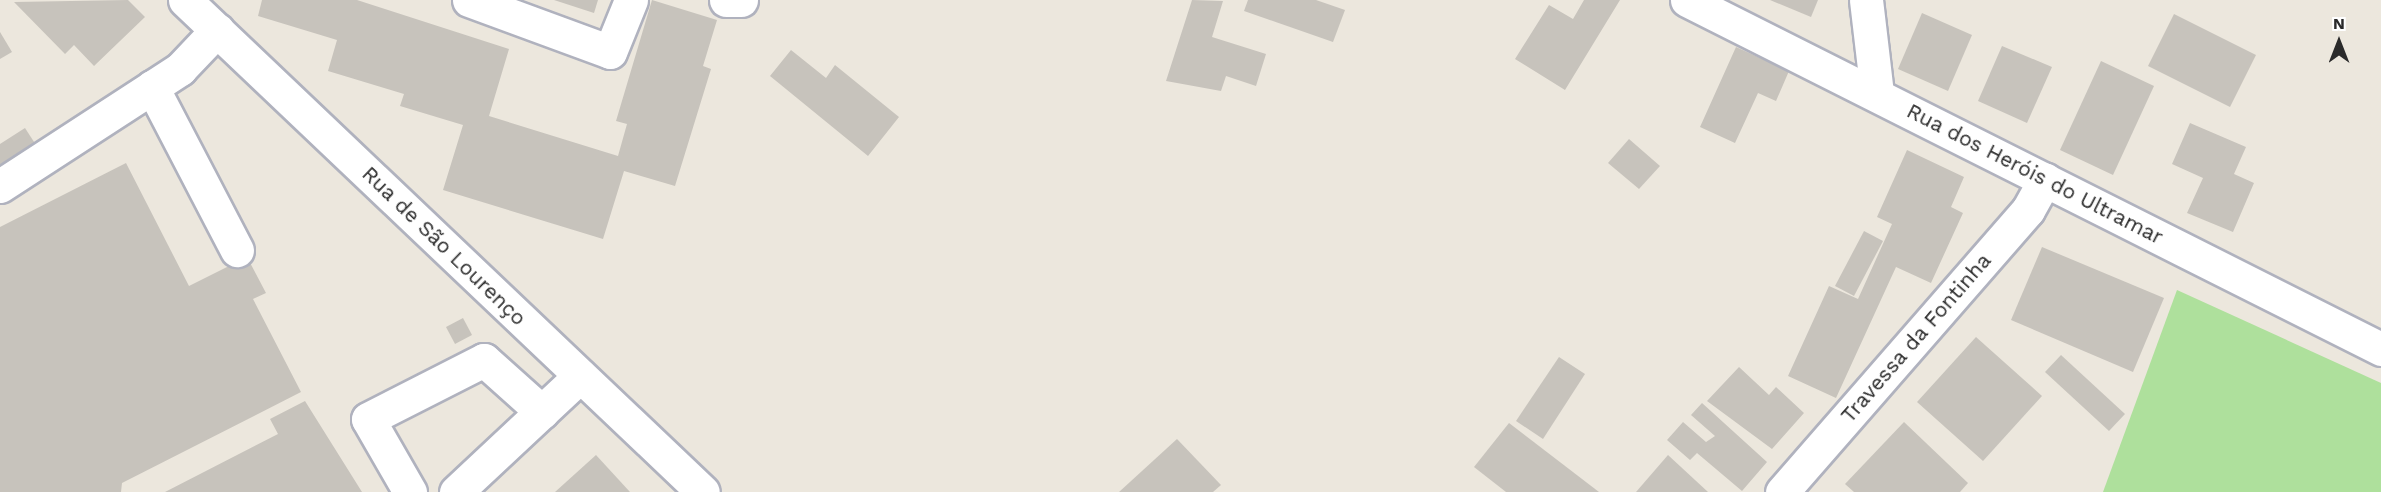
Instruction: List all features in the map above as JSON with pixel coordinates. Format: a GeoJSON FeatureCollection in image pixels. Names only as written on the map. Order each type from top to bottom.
{"type":"FeatureCollection","features":[{"type":"Feature","properties":{"kind":"street","name":"Rua de São Lourenço"},"geometry":{"type":"LineString","coordinates":[[185,0],[703,492]]}},
{"type":"Feature","properties":{"kind":"street"},"geometry":{"type":"LineString","coordinates":[[469,0],[610,52],[631,0]]}},
{"type":"Feature","properties":{"kind":"street"},"geometry":{"type":"LineString","coordinates":[[726,0],[741,0]]}},
{"type":"Feature","properties":{"kind":"street","name":"Rua dos Heróis do Ultramar"},"geometry":{"type":"LineString","coordinates":[[1687,0],[2381,349]]}},
{"type":"Feature","properties":{"kind":"street"},"geometry":{"type":"LineString","coordinates":[[1866,0],[1877,94]]}},
{"type":"Feature","properties":{"kind":"street"},"geometry":{"type":"LineString","coordinates":[[0,186],[180,69],[217,30]]}},
{"type":"Feature","properties":{"kind":"street"},"geometry":{"type":"LineString","coordinates":[[152,87],[237,250]]}},
{"type":"Feature","properties":{"kind":"street","name":"Travessa da Fontinha"},"geometry":{"type":"LineString","coordinates":[[1782,492],[2028,210],[2045,179]]}},
{"type":"Feature","properties":{"kind":"street"},"geometry":{"type":"LineString","coordinates":[[410,492],[368,419],[484,360],[542,412]]}},
{"type":"Feature","properties":{"kind":"street"},"geometry":{"type":"LineString","coordinates":[[456,492],[580,376]]}},
{"type":"Feature","properties":{"kind":"green space"},"geometry":{"type":"Polygon","coordinates":[[[2177,290],[2381,383],[2381,492],[2103,492],[2177,290]]]}},
{"type":"Feature","properties":{"kind":"building"},"geometry":{"type":"Polygon","coordinates":[[[128,0],[145,17],[94,66],[74,45],[65,54],[14,2],[128,0]]]}},
{"type":"Feature","properties":{"kind":"building"},"geometry":{"type":"Polygon","coordinates":[[[262,0],[357,0],[509,49],[489,116],[618,156],[627,124],[616,121],[652,0],[717,20],[703,66],[711,69],[675,186],[624,171],[603,239],[443,190],[463,125],[400,106],[404,94],[328,71],[337,40],[258,16],[262,0]]]}},
{"type":"Feature","properties":{"kind":"building"},"geometry":{"type":"Polygon","coordinates":[[[554,0],[598,0],[594,13],[554,0]]]}},
{"type":"Feature","properties":{"kind":"building"},"geometry":{"type":"Polygon","coordinates":[[[1192,0],[1223,1],[1212,37],[1266,54],[1256,86],[1226,76],[1221,91],[1166,81],[1192,0]]]}},
{"type":"Feature","properties":{"kind":"building"},"geometry":{"type":"Polygon","coordinates":[[[1248,0],[1316,0],[1345,10],[1333,42],[1244,11],[1248,0]]]}},
{"type":"Feature","properties":{"kind":"building"},"geometry":{"type":"Polygon","coordinates":[[[1584,0],[1620,0],[1565,90],[1515,59],[1549,5],[1573,19],[1584,0]]]}},
{"type":"Feature","properties":{"kind":"building"},"geometry":{"type":"Polygon","coordinates":[[[1770,0],[1818,0],[1811,17],[1770,0]]]}},
{"type":"Feature","properties":{"kind":"building"},"geometry":{"type":"Polygon","coordinates":[[[1922,13],[1972,35],[1948,91],[1898,69],[1922,13]]]}},
{"type":"Feature","properties":{"kind":"building"},"geometry":{"type":"Polygon","coordinates":[[[2174,14],[2256,55],[2230,107],[2148,66],[2174,14]]]}},
{"type":"Feature","properties":{"kind":"building"},"geometry":{"type":"Polygon","coordinates":[[[0,32],[12,52],[0,59],[0,32]]]}},
{"type":"Feature","properties":{"kind":"building"},"geometry":{"type":"Polygon","coordinates":[[[2002,46],[2052,67],[2027,123],[1978,101],[2002,46]]]}},
{"type":"Feature","properties":{"kind":"building"},"geometry":{"type":"Polygon","coordinates":[[[1736,47],[1789,71],[1776,101],[1758,93],[1735,143],[1700,127],[1736,47]]]}},
{"type":"Feature","properties":{"kind":"building"},"geometry":{"type":"Polygon","coordinates":[[[791,50],[826,78],[835,65],[899,117],[868,156],[770,76],[791,50]]]}},
{"type":"Feature","properties":{"kind":"building"},"geometry":{"type":"Polygon","coordinates":[[[2101,61],[2154,86],[2113,175],[2060,150],[2101,61]]]}},
{"type":"Feature","properties":{"kind":"building"},"geometry":{"type":"Polygon","coordinates":[[[2190,123],[2246,147],[2234,174],[2254,183],[2233,232],[2187,213],[2203,178],[2172,164],[2190,123]]]}},
{"type":"Feature","properties":{"kind":"building"},"geometry":{"type":"Polygon","coordinates":[[[25,128],[36,145],[0,169],[0,144],[25,128]]]}},
{"type":"Feature","properties":{"kind":"building"},"geometry":{"type":"Polygon","coordinates":[[[1629,139],[1660,166],[1639,189],[1608,163],[1629,139]]]}},
{"type":"Feature","properties":{"kind":"building"},"geometry":{"type":"Polygon","coordinates":[[[1907,150],[1964,177],[1951,207],[1963,213],[1931,283],[1896,267],[1836,398],[1788,376],[1829,286],[1858,299],[1892,224],[1877,217],[1907,150]]]}},
{"type":"Feature","properties":{"kind":"building"},"geometry":{"type":"Polygon","coordinates":[[[126,163],[189,286],[247,257],[266,293],[253,299],[301,392],[122,483],[121,492],[0,492],[0,227],[126,163]]]}},
{"type":"Feature","properties":{"kind":"building"},"geometry":{"type":"Polygon","coordinates":[[[1864,231],[1883,241],[1854,296],[1835,286],[1864,231]]]}},
{"type":"Feature","properties":{"kind":"building"},"geometry":{"type":"Polygon","coordinates":[[[2042,247],[2164,298],[2133,372],[2011,320],[2042,247]]]}},
{"type":"Feature","properties":{"kind":"building"},"geometry":{"type":"Polygon","coordinates":[[[463,318],[472,335],[455,344],[446,327],[463,318]]]}},
{"type":"Feature","properties":{"kind":"building"},"geometry":{"type":"Polygon","coordinates":[[[1976,337],[2042,396],[1983,461],[1917,402],[1976,337]]]}},
{"type":"Feature","properties":{"kind":"building"},"geometry":{"type":"Polygon","coordinates":[[[2061,355],[2125,414],[2109,431],[2045,372],[2061,355]]]}},
{"type":"Feature","properties":{"kind":"building"},"geometry":{"type":"Polygon","coordinates":[[[1559,357],[1585,374],[1543,439],[1516,421],[1559,357]]]}},
{"type":"Feature","properties":{"kind":"building"},"geometry":{"type":"Polygon","coordinates":[[[1739,367],[1769,395],[1776,387],[1804,413],[1772,449],[1707,401],[1739,367]]]}},
{"type":"Feature","properties":{"kind":"building"},"geometry":{"type":"Polygon","coordinates":[[[305,401],[362,492],[165,492],[278,434],[270,419],[305,401]]]}},
{"type":"Feature","properties":{"kind":"building"},"geometry":{"type":"Polygon","coordinates":[[[1702,403],[1767,462],[1742,491],[1697,453],[1690,460],[1667,440],[1683,422],[1706,442],[1715,436],[1691,415],[1702,403]]]}},
{"type":"Feature","properties":{"kind":"building"},"geometry":{"type":"Polygon","coordinates":[[[1904,422],[1968,483],[1960,492],[1854,492],[1845,484],[1904,422]]]}},
{"type":"Feature","properties":{"kind":"building"},"geometry":{"type":"Polygon","coordinates":[[[1509,423],[1599,492],[1506,492],[1474,467],[1509,423]]]}},
{"type":"Feature","properties":{"kind":"building"},"geometry":{"type":"Polygon","coordinates":[[[1177,439],[1221,485],[1213,492],[1119,492],[1177,439]]]}},
{"type":"Feature","properties":{"kind":"building"},"geometry":{"type":"Polygon","coordinates":[[[596,455],[630,492],[555,492],[596,455]]]}},
{"type":"Feature","properties":{"kind":"building"},"geometry":{"type":"Polygon","coordinates":[[[1668,455],[1708,492],[1636,492],[1668,455]]]}}]}
